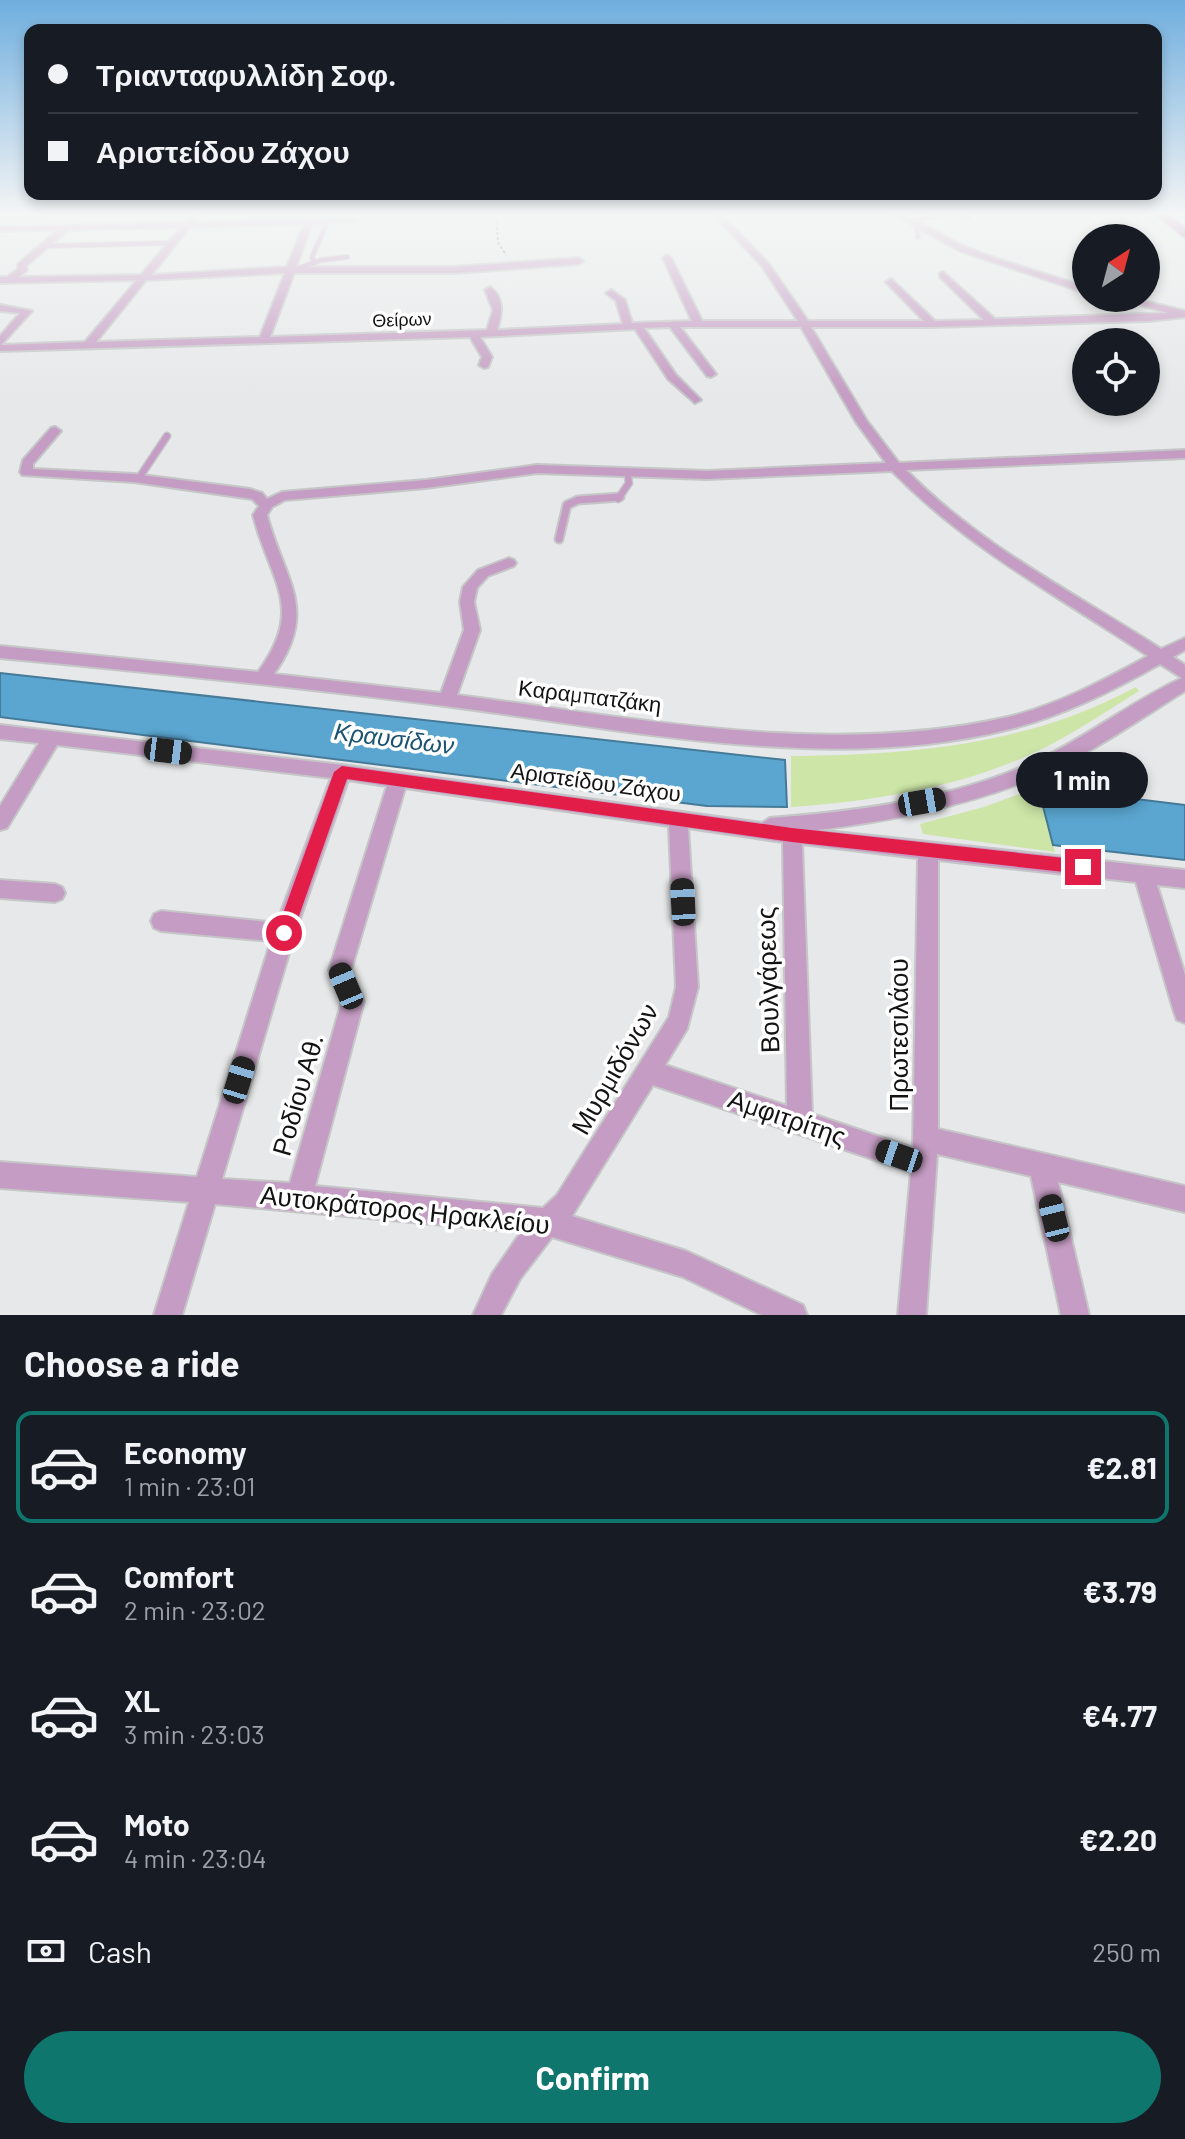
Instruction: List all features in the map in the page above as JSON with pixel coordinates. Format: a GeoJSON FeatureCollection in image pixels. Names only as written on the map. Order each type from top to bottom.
{"type":"FeatureCollection","features":[{"type":"Feature","properties":{"kind":"street"},"geometry":{"type":"LineString","coordinates":[[87,346],[147,273]]}},
{"type":"Feature","properties":{"kind":"street"},"geometry":{"type":"LineString","coordinates":[[0,288],[4,280],[229,273]]}},
{"type":"Feature","properties":{"kind":"street"},"geometry":{"type":"LineString","coordinates":[[265,338],[291,273]]}},
{"type":"Feature","properties":{"kind":"street"},"geometry":{"type":"LineString","coordinates":[[674,273],[698,324]]}},
{"type":"Feature","properties":{"kind":"street"},"geometry":{"type":"LineString","coordinates":[[772,273],[860,419],[895,466],[951,518],[1005,558],[1185,673]]}},
{"type":"Feature","properties":{"kind":"street"},"geometry":{"type":"LineString","coordinates":[[1036,273],[1072,285]]}},
{"type":"Feature","properties":{"kind":"street"},"geometry":{"type":"LineString","coordinates":[[943,275],[992,322]]}},
{"type":"Feature","properties":{"kind":"street"},"geometry":{"type":"LineString","coordinates":[[891,282],[932,324]]}},
{"type":"Feature","properties":{"kind":"street"},"geometry":{"type":"LineString","coordinates":[[490,290],[498,310],[491,334]]}},
{"type":"Feature","properties":{"kind":"street"},"geometry":{"type":"LineString","coordinates":[[611,293],[620,300],[632,325],[672,377],[695,400]]}},
{"type":"Feature","properties":{"kind":"street"},"geometry":{"type":"LineString","coordinates":[[0,308],[26,309],[26,314],[0,345]]}},
{"type":"Feature","properties":{"kind":"street"},"geometry":{"type":"LineString","coordinates":[[1160,309],[1184,315]]}},
{"type":"Feature","properties":{"kind":"street","name":"Θείρων"},"geometry":{"type":"LineString","coordinates":[[0,345],[87,346],[265,338],[491,334],[632,325],[932,324],[1184,315]]}},
{"type":"Feature","properties":{"kind":"street"},"geometry":{"type":"LineString","coordinates":[[673,324],[711,374]]}},
{"type":"Feature","properties":{"kind":"street"},"geometry":{"type":"LineString","coordinates":[[473,334],[487,357],[484,365]]}},
{"type":"Feature","properties":{"kind":"street"},"geometry":{"type":"LineString","coordinates":[[55,431],[27,463],[26,472],[139,478],[250,493],[265,505]]}},
{"type":"Feature","properties":{"kind":"street"},"geometry":{"type":"LineString","coordinates":[[262,678],[280,655],[290,625],[288,591],[260,515],[265,505],[275,499],[296,494],[426,484],[537,469],[707,475],[1185,454]]}},
{"type":"Feature","properties":{"kind":"street"},"geometry":{"type":"LineString","coordinates":[[447,700],[472,630],[467,602],[470,587],[483,573],[509,563]]}},
{"type":"Feature","properties":{"kind":"street","name":"Καραμπατζάκη"},"geometry":{"type":"LineString","coordinates":[[0,652],[262,678],[742,735],[838,740],[906,738],[973,730],[1046,712],[1092,695],[1185,643]]}},
{"type":"Feature","properties":{"kind":"street"},"geometry":{"type":"LineString","coordinates":[[728,825],[772,826],[829,818],[977,790],[1055,759],[1185,683]]}},
{"type":"Feature","properties":{"kind":"street","name":"Αριστείδου Ζάχου"},"geometry":{"type":"LineString","coordinates":[[0,732],[342,772],[792,835],[1185,879]]}},
{"type":"Feature","properties":{"kind":"street"},"geometry":{"type":"LineString","coordinates":[[0,822],[52,738]]}},
{"type":"Feature","properties":{"kind":"street"},"geometry":{"type":"LineString","coordinates":[[168,1315],[284,933],[342,772]]}},
{"type":"Feature","properties":{"kind":"street","name":"Ροδίου Αθ."},"geometry":{"type":"LineString","coordinates":[[299,1197],[353,1001],[340,970],[398,780]]}},
{"type":"Feature","properties":{"kind":"street","name":"Μυρμιδόνων"},"geometry":{"type":"LineString","coordinates":[[487,1315],[502,1281],[547,1222],[566,1204],[679,1021],[687,996],[678,817]]}},
{"type":"Feature","properties":{"kind":"street","name":"Βουλγάρεως"},"geometry":{"type":"LineString","coordinates":[[792,835],[800,1123]]}},
{"type":"Feature","properties":{"kind":"street","name":"Πρωτεσιλάου"},"geometry":{"type":"LineString","coordinates":[[912,1315],[925,1152],[928,850]]}},
{"type":"Feature","properties":{"kind":"street"},"geometry":{"type":"LineString","coordinates":[[1144,874],[1185,1012]]}},
{"type":"Feature","properties":{"kind":"street"},"geometry":{"type":"LineString","coordinates":[[0,889],[55,893]]}},
{"type":"Feature","properties":{"kind":"street"},"geometry":{"type":"LineString","coordinates":[[161,921],[284,933]]}},
{"type":"Feature","properties":{"kind":"street","name":"Αμφιτρίτης"},"geometry":{"type":"LineString","coordinates":[[650,1072],[800,1123],[925,1152],[1041,1165],[1185,1199]]}},
{"type":"Feature","properties":{"kind":"street"},"geometry":{"type":"LineString","coordinates":[[1041,1165],[1075,1315]]}},
{"type":"Feature","properties":{"kind":"street","name":"Αυτοκράτορος Ηρακλείου"},"geometry":{"type":"LineString","coordinates":[[0,1175],[299,1197],[547,1222],[686,1265],[793,1315]]}},
{"type":"Feature","properties":{"kind":"lane"},"geometry":{"type":"LineString","coordinates":[[139,478],[167,436]]}},
{"type":"Feature","properties":{"kind":"lane"},"geometry":{"type":"LineString","coordinates":[[559,539],[567,505],[578,500],[618,499],[629,483],[627,471]]}},
{"type":"Feature","properties":{"kind":"green space"},"geometry":{"type":"Polygon","coordinates":[[[1136,687],[1139,691],[1065,736],[1040,750],[981,774],[887,796],[791,807],[791,756],[880,753],[968,743],[1054,722],[1136,687]]]}},
{"type":"Feature","properties":{"kind":"green space"},"geometry":{"type":"Polygon","coordinates":[[[1038,787],[1055,852],[923,834],[920,824],[984,807],[1038,787]]]}},
{"type":"Feature","properties":{"kind":"water","name":"Κραυσίδων"},"geometry":{"type":"Polygon","coordinates":[[[0,673],[785,760],[787,807],[707,806],[0,717],[0,673]]]}},
{"type":"Feature","properties":{"kind":"water"},"geometry":{"type":"Polygon","coordinates":[[[1038,787],[1185,805],[1185,860],[1053,845],[1038,787]]]}},
{"type":"Feature","properties":{"kind":"route"},"geometry":{"type":"LineString","coordinates":[[284,933],[342,772],[792,835],[1083,867]]}}]}
